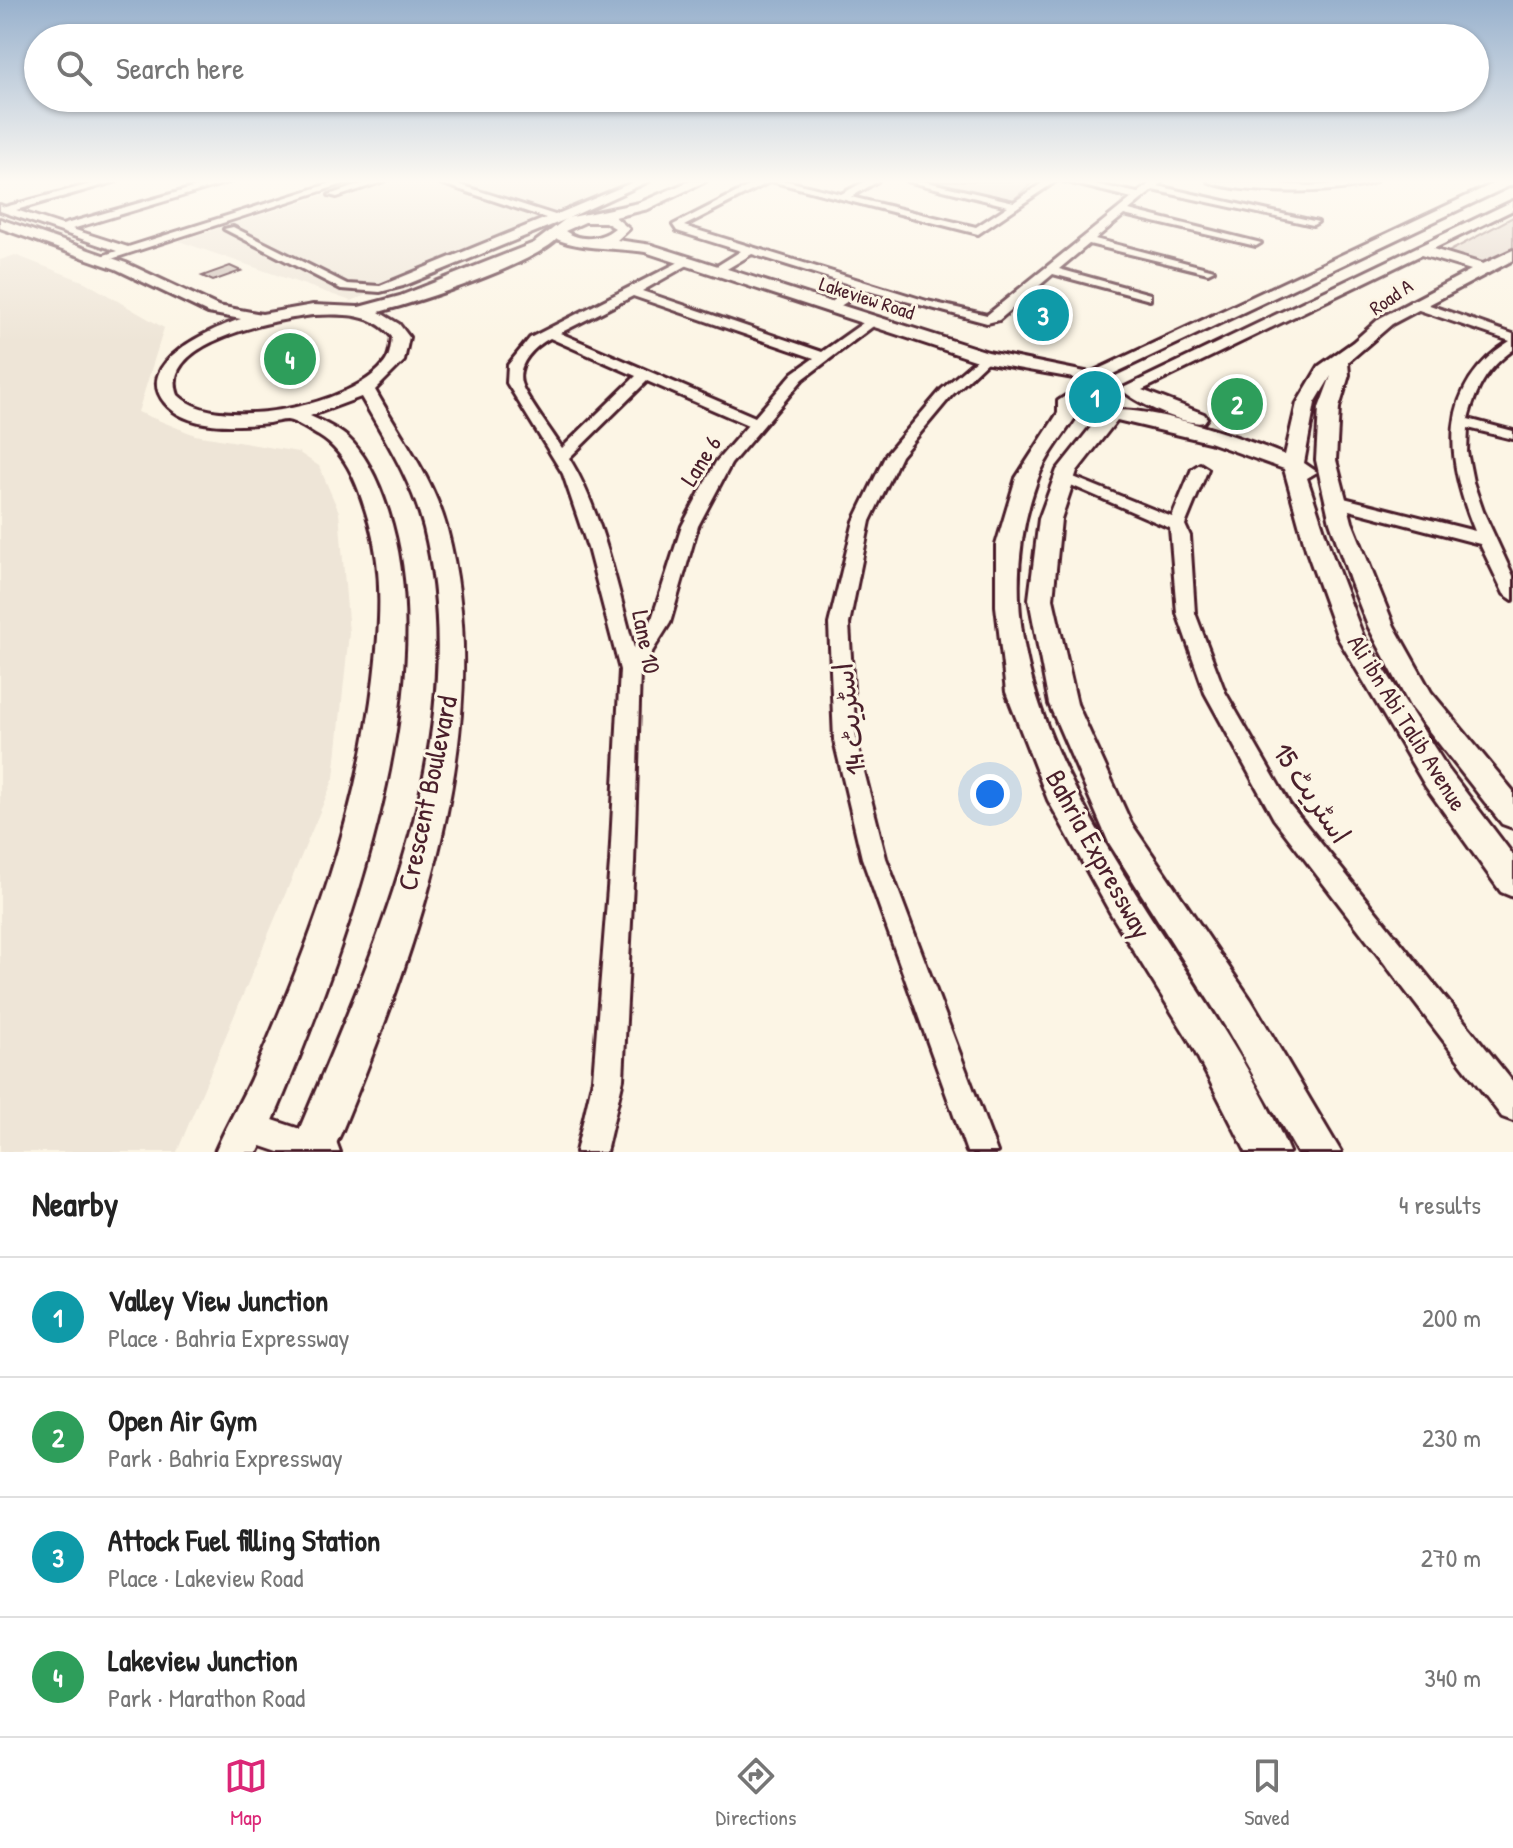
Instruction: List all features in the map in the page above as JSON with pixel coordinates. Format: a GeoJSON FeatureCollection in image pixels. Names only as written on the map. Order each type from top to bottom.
{"type":"FeatureCollection","features":[{"type":"Feature","properties":{"kind":"main road"},"geometry":{"type":"LineString","coordinates":[[10,235],[115,274],[195,329],[229,329],[263,318],[313,310],[358,312],[413,299],[545,243],[552,235]]}},
{"type":"Feature","properties":{"kind":"main road"},"geometry":{"type":"LineString","coordinates":[[48,235],[214,310],[263,318]]}},
{"type":"Feature","properties":{"kind":"main road"},"geometry":{"type":"LineString","coordinates":[[570,235],[576,241]]}},
{"type":"Feature","properties":{"kind":"main road"},"geometry":{"type":"LineString","coordinates":[[597,241],[609,235]]}},
{"type":"Feature","properties":{"kind":"main road"},"geometry":{"type":"LineString","coordinates":[[629,235],[647,248]]}},
{"type":"Feature","properties":{"kind":"main road"},"geometry":{"type":"LineString","coordinates":[[1077,387],[1397,235]]}},
{"type":"Feature","properties":{"kind":"main road"},"geometry":{"type":"LineString","coordinates":[[1133,391],[1452,235]]}},
{"type":"Feature","properties":{"kind":"main road"},"geometry":{"type":"LineString","coordinates":[[358,312],[387,322],[405,322],[576,241],[647,248]]}},
{"type":"Feature","properties":{"kind":"main road","name":"Lakeview Road"},"geometry":{"type":"LineString","coordinates":[[647,248],[984,357]]}},
{"type":"Feature","properties":{"kind":"main road"},"geometry":{"type":"LineString","coordinates":[[1421,250],[1483,269]]}},
{"type":"Feature","properties":{"kind":"main road","name":"Road A"},"geometry":{"type":"LineString","coordinates":[[1339,362],[1386,321],[1513,254]]}},
{"type":"Feature","properties":{"kind":"main road"},"geometry":{"type":"LineString","coordinates":[[195,329],[169,371],[165,384],[169,397],[181,408],[201,416],[228,419],[292,414],[331,403],[365,388],[399,356],[405,322]]}},
{"type":"Feature","properties":{"kind":"main road"},"geometry":{"type":"LineString","coordinates":[[984,357],[1077,387],[1115,381],[1294,456],[1333,492]]}},
{"type":"Feature","properties":{"kind":"main road"},"geometry":{"type":"LineString","coordinates":[[984,357],[1077,387],[1094,414],[1210,434],[1294,456],[1326,455]]}},
{"type":"Feature","properties":{"kind":"main road"},"geometry":{"type":"LineString","coordinates":[[1294,456],[1306,403],[1325,370],[1339,362]]}},
{"type":"Feature","properties":{"kind":"main road","name":"Ali ibn Abi Talib Avenue"},"geometry":{"type":"LineString","coordinates":[[1339,362],[1340,375],[1329,408],[1326,455],[1333,492],[1381,626],[1421,700],[1513,814]]}},
{"type":"Feature","properties":{"kind":"main road","name":"Bahria Expressway"},"geometry":{"type":"LineString","coordinates":[[1077,387],[1068,413],[1027,478],[1008,545],[1008,606],[1020,692],[1059,791],[1123,903],[1202,1027],[1268,1152]]}},
{"type":"Feature","properties":{"kind":"main road","name":"Crescent Boulevard"},"geometry":{"type":"LineString","coordinates":[[317,1150],[389,955],[424,839],[450,698],[450,622],[446,582],[434,526],[396,438],[365,388]]}},
{"type":"Feature","properties":{"kind":"main road","name":"Bahria Expressway"},"geometry":{"type":"LineString","coordinates":[[1133,391],[1138,405],[1116,416],[1067,470],[1050,519],[1041,599],[1063,704],[1120,833],[1238,1013],[1320,1152]]}},
{"type":"Feature","properties":{"kind":"main road"},"geometry":{"type":"LineString","coordinates":[[242,1140],[281,1058],[350,865],[375,762],[389,666],[391,577],[382,521],[365,478],[343,444],[292,414]]}},
{"type":"Feature","properties":{"kind":"main road","name":"Ali ibn Abi Talib Avenue"},"geometry":{"type":"LineString","coordinates":[[1294,456],[1318,549],[1351,638],[1437,778],[1513,881]]}},
{"type":"Feature","properties":{"kind":"street"},"geometry":{"type":"LineString","coordinates":[[82,235],[129,251]]}},
{"type":"Feature","properties":{"kind":"street"},"geometry":{"type":"LineString","coordinates":[[102,259],[180,235]]}},
{"type":"Feature","properties":{"kind":"street"},"geometry":{"type":"LineString","coordinates":[[241,235],[345,287],[380,289],[531,235]]}},
{"type":"Feature","properties":{"kind":"street"},"geometry":{"type":"LineString","coordinates":[[700,235],[987,319],[995,317],[1093,235]]}},
{"type":"Feature","properties":{"kind":"street"},"geometry":{"type":"LineString","coordinates":[[962,243],[973,235]]}},
{"type":"Feature","properties":{"kind":"street"},"geometry":{"type":"LineString","coordinates":[[1221,235],[1256,243]]}},
{"type":"Feature","properties":{"kind":"street"},"geometry":{"type":"LineString","coordinates":[[1087,240],[1208,270]]}},
{"type":"Feature","properties":{"kind":"street"},"geometry":{"type":"LineString","coordinates":[[716,271],[751,250]]}},
{"type":"Feature","properties":{"kind":"street","name":"Lane 10"},"geometry":{"type":"LineString","coordinates":[[591,1152],[608,1079],[630,670],[597,548],[571,474],[514,383],[515,365],[535,341],[687,262]]}},
{"type":"Feature","properties":{"kind":"street"},"geometry":{"type":"LineString","coordinates":[[1050,270],[1146,297]]}},
{"type":"Feature","properties":{"kind":"street"},"geometry":{"type":"LineString","coordinates":[[831,308],[864,285]]}},
{"type":"Feature","properties":{"kind":"street"},"geometry":{"type":"LineString","coordinates":[[633,292],[823,357]]}},
{"type":"Feature","properties":{"kind":"street"},"geometry":{"type":"LineString","coordinates":[[1414,304],[1513,341],[1485,366],[1464,401],[1458,454],[1475,517],[1513,594]]}},
{"type":"Feature","properties":{"kind":"street","name":"Lane 6"},"geometry":{"type":"LineString","coordinates":[[630,670],[660,623],[690,526],[724,462],[798,376],[874,321]]}},
{"type":"Feature","properties":{"kind":"street"},"geometry":{"type":"LineString","coordinates":[[549,333],[755,423]]}},
{"type":"Feature","properties":{"kind":"street","name":"اسٹریٹ 14"},"geometry":{"type":"LineString","coordinates":[[982,1152],[874,858],[845,740],[839,624],[862,521],[894,455],[947,392],[984,357]]}},
{"type":"Feature","properties":{"kind":"street"},"geometry":{"type":"LineString","coordinates":[[561,457],[645,375]]}},
{"type":"Feature","properties":{"kind":"street"},"geometry":{"type":"LineString","coordinates":[[1462,422],[1513,435]]}},
{"type":"Feature","properties":{"kind":"street"},"geometry":{"type":"LineString","coordinates":[[1065,479],[1177,525],[1200,469]]}},
{"type":"Feature","properties":{"kind":"street"},"geometry":{"type":"LineString","coordinates":[[1333,492],[1487,540]]}},
{"type":"Feature","properties":{"kind":"street","name":"اسٹریٹ 15"},"geometry":{"type":"LineString","coordinates":[[1177,525],[1181,536],[1186,613],[1215,693],[1282,812],[1513,1106]]}},
{"type":"Feature","properties":{"kind":"street"},"geometry":{"type":"LineString","coordinates":[[242,1140],[317,1150]]}},
{"type":"Feature","properties":{"kind":"shaded area"},"geometry":{"type":"Polygon","coordinates":[[[199,235],[522,235],[351,301],[179,241],[199,235]]]}},
{"type":"Feature","properties":{"kind":"shaded area"},"geometry":{"type":"Polygon","coordinates":[[[1480,235],[1513,235],[1513,250],[1485,265],[1448,255],[1480,235]]]}},
{"type":"Feature","properties":{"kind":"shaded area"},"geometry":{"type":"Polygon","coordinates":[[[15,255],[85,282],[164,328],[138,412],[195,435],[298,452],[319,466],[339,512],[349,633],[334,778],[177,1152],[0,1152],[0,260],[15,255]]]}},
{"type":"Feature","properties":{"kind":"building"},"geometry":{"type":"Polygon","coordinates":[[[230,266],[241,271],[213,281],[202,276],[230,266]]]}},
{"type":"Feature","properties":{"kind":"place","name":"Attock Fuel filling Station"},"geometry":{"type":"Point","coordinates":[1043,315]}},
{"type":"Feature","properties":{"kind":"place","name":"Lakeview Junction"},"geometry":{"type":"Point","coordinates":[290,359]}},
{"type":"Feature","properties":{"kind":"place","name":"Valley View Junction"},"geometry":{"type":"Point","coordinates":[1095,397]}},
{"type":"Feature","properties":{"kind":"place","name":"Open Air Gym"},"geometry":{"type":"Point","coordinates":[1237,404]}}]}
